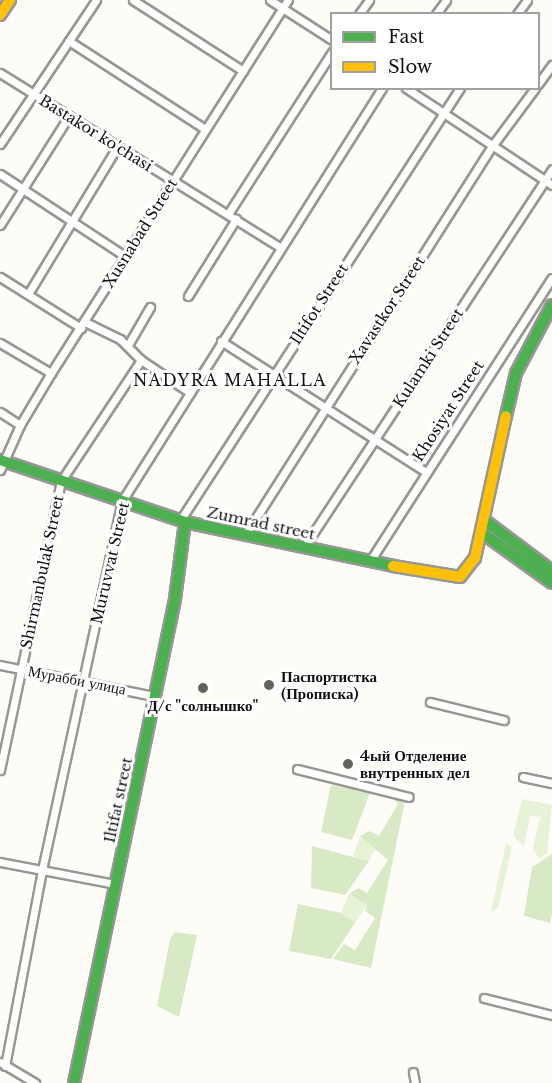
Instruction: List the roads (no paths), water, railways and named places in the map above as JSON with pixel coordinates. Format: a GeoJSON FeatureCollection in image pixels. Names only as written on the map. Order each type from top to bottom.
{"type":"FeatureCollection","features":[{"type":"Feature","properties":{"kind":"street"},"geometry":{"type":"LineString","coordinates":[[0,15],[8,0]]}},
{"type":"Feature","properties":{"kind":"street"},"geometry":{"type":"LineString","coordinates":[[0,144],[96,0]]}},
{"type":"Feature","properties":{"kind":"street"},"geometry":{"type":"LineString","coordinates":[[133,0],[243,71]]}},
{"type":"Feature","properties":{"kind":"street"},"geometry":{"type":"LineString","coordinates":[[270,0],[330,39]]}},
{"type":"Feature","properties":{"kind":"street","name":"Xusnabad Street"},"geometry":{"type":"LineString","coordinates":[[1,463],[20,424],[51,373],[288,0]]}},
{"type":"Feature","properties":{"kind":"street"},"geometry":{"type":"LineString","coordinates":[[69,41],[205,129]]}},
{"type":"Feature","properties":{"kind":"street"},"geometry":{"type":"LineString","coordinates":[[228,214],[330,55]]}},
{"type":"Feature","properties":{"kind":"street"},"geometry":{"type":"LineString","coordinates":[[540,81],[552,65]]}},
{"type":"Feature","properties":{"kind":"street","name":"Bastakor ko'chasi"},"geometry":{"type":"LineString","coordinates":[[0,73],[280,247]]}},
{"type":"Feature","properties":{"kind":"street","name":"Muruvvat Street"},"geometry":{"type":"LineString","coordinates":[[3,1064],[42,870],[122,501],[381,90]]}},
{"type":"Feature","properties":{"kind":"street"},"geometry":{"type":"LineString","coordinates":[[409,90],[552,185]]}},
{"type":"Feature","properties":{"kind":"street","name":"Iltifot Street"},"geometry":{"type":"LineString","coordinates":[[185,522],[183,516],[459,90]]}},
{"type":"Feature","properties":{"kind":"street","name":"Xavastkor Street"},"geometry":{"type":"LineString","coordinates":[[245,535],[492,146],[534,90]]}},
{"type":"Feature","properties":{"kind":"street"},"geometry":{"type":"LineString","coordinates":[[0,225],[69,116]]}},
{"type":"Feature","properties":{"kind":"street"},"geometry":{"type":"LineString","coordinates":[[28,294],[117,147]]}},
{"type":"Feature","properties":{"kind":"street","name":"Kulamki Street"},"geometry":{"type":"LineString","coordinates":[[304,547],[552,169]]}},
{"type":"Feature","properties":{"kind":"street"},"geometry":{"type":"LineString","coordinates":[[0,174],[72,224],[125,256]]}},
{"type":"Feature","properties":{"kind":"street"},"geometry":{"type":"LineString","coordinates":[[188,296],[236,219]]}},
{"type":"Feature","properties":{"kind":"street"},"geometry":{"type":"LineString","coordinates":[[0,276],[83,325],[128,345],[141,360],[189,392]]}},
{"type":"Feature","properties":{"kind":"street","name":"Khosiyat Street"},"geometry":{"type":"LineString","coordinates":[[370,561],[552,278]]}},
{"type":"Feature","properties":{"kind":"street"},"geometry":{"type":"LineString","coordinates":[[552,305],[516,372],[484,520],[552,571]]}},
{"type":"Feature","properties":{"kind":"street"},"geometry":{"type":"LineString","coordinates":[[128,345],[150,308]]}},
{"type":"Feature","properties":{"kind":"street"},"geometry":{"type":"LineString","coordinates":[[221,341],[426,472]]}},
{"type":"Feature","properties":{"kind":"street"},"geometry":{"type":"LineString","coordinates":[[0,343],[51,373]]}},
{"type":"Feature","properties":{"kind":"street","name":"Shirmаnbulak Street"},"geometry":{"type":"LineString","coordinates":[[0,770],[61,481],[141,360]]}},
{"type":"Feature","properties":{"kind":"street"},"geometry":{"type":"LineString","coordinates":[[0,412],[20,424]]}},
{"type":"Feature","properties":{"kind":"street","name":"Zumrad street"},"geometry":{"type":"LineString","coordinates":[[1,463],[185,522],[458,577],[472,565],[484,520]]}},
{"type":"Feature","properties":{"kind":"street","name":"Iltifаt street"},"geometry":{"type":"LineString","coordinates":[[74,1083],[175,598],[185,522]]}},
{"type":"Feature","properties":{"kind":"street"},"geometry":{"type":"LineString","coordinates":[[482,532],[552,583]]}},
{"type":"Feature","properties":{"kind":"street","name":"Мурабби улица"},"geometry":{"type":"LineString","coordinates":[[0,665],[154,696]]}},
{"type":"Feature","properties":{"kind":"street"},"geometry":{"type":"LineString","coordinates":[[430,702],[504,720]]}},
{"type":"Feature","properties":{"kind":"street"},"geometry":{"type":"LineString","coordinates":[[297,769],[409,797]]}},
{"type":"Feature","properties":{"kind":"street"},"geometry":{"type":"LineString","coordinates":[[523,777],[552,783]]}},
{"type":"Feature","properties":{"kind":"street"},"geometry":{"type":"LineString","coordinates":[[0,862],[115,884]]}},
{"type":"Feature","properties":{"kind":"street"},"geometry":{"type":"LineString","coordinates":[[484,998],[552,1015]]}},
{"type":"Feature","properties":{"kind":"street"},"geometry":{"type":"LineString","coordinates":[[3,1064],[35,1083]]}},
{"type":"Feature","properties":{"kind":"street"},"geometry":{"type":"LineString","coordinates":[[413,1072],[415,1083]]}},
{"type":"Feature","properties":{"kind":"place","name":"Паспортистка (Прописка)"},"geometry":{"type":"Point","coordinates":[269,685]}},
{"type":"Feature","properties":{"kind":"place","name":"Д/с \"солнышко\""},"geometry":{"type":"Point","coordinates":[203,688]}},
{"type":"Feature","properties":{"kind":"place","name":"4ый Отделение внутренных дел"},"geometry":{"type":"Point","coordinates":[348,764]}},
{"type":"Feature","properties":{"kind":"district","name":"NADYRA MAHALLA"},"geometry":{"type":"Point","coordinates":[230,380]}}]}
